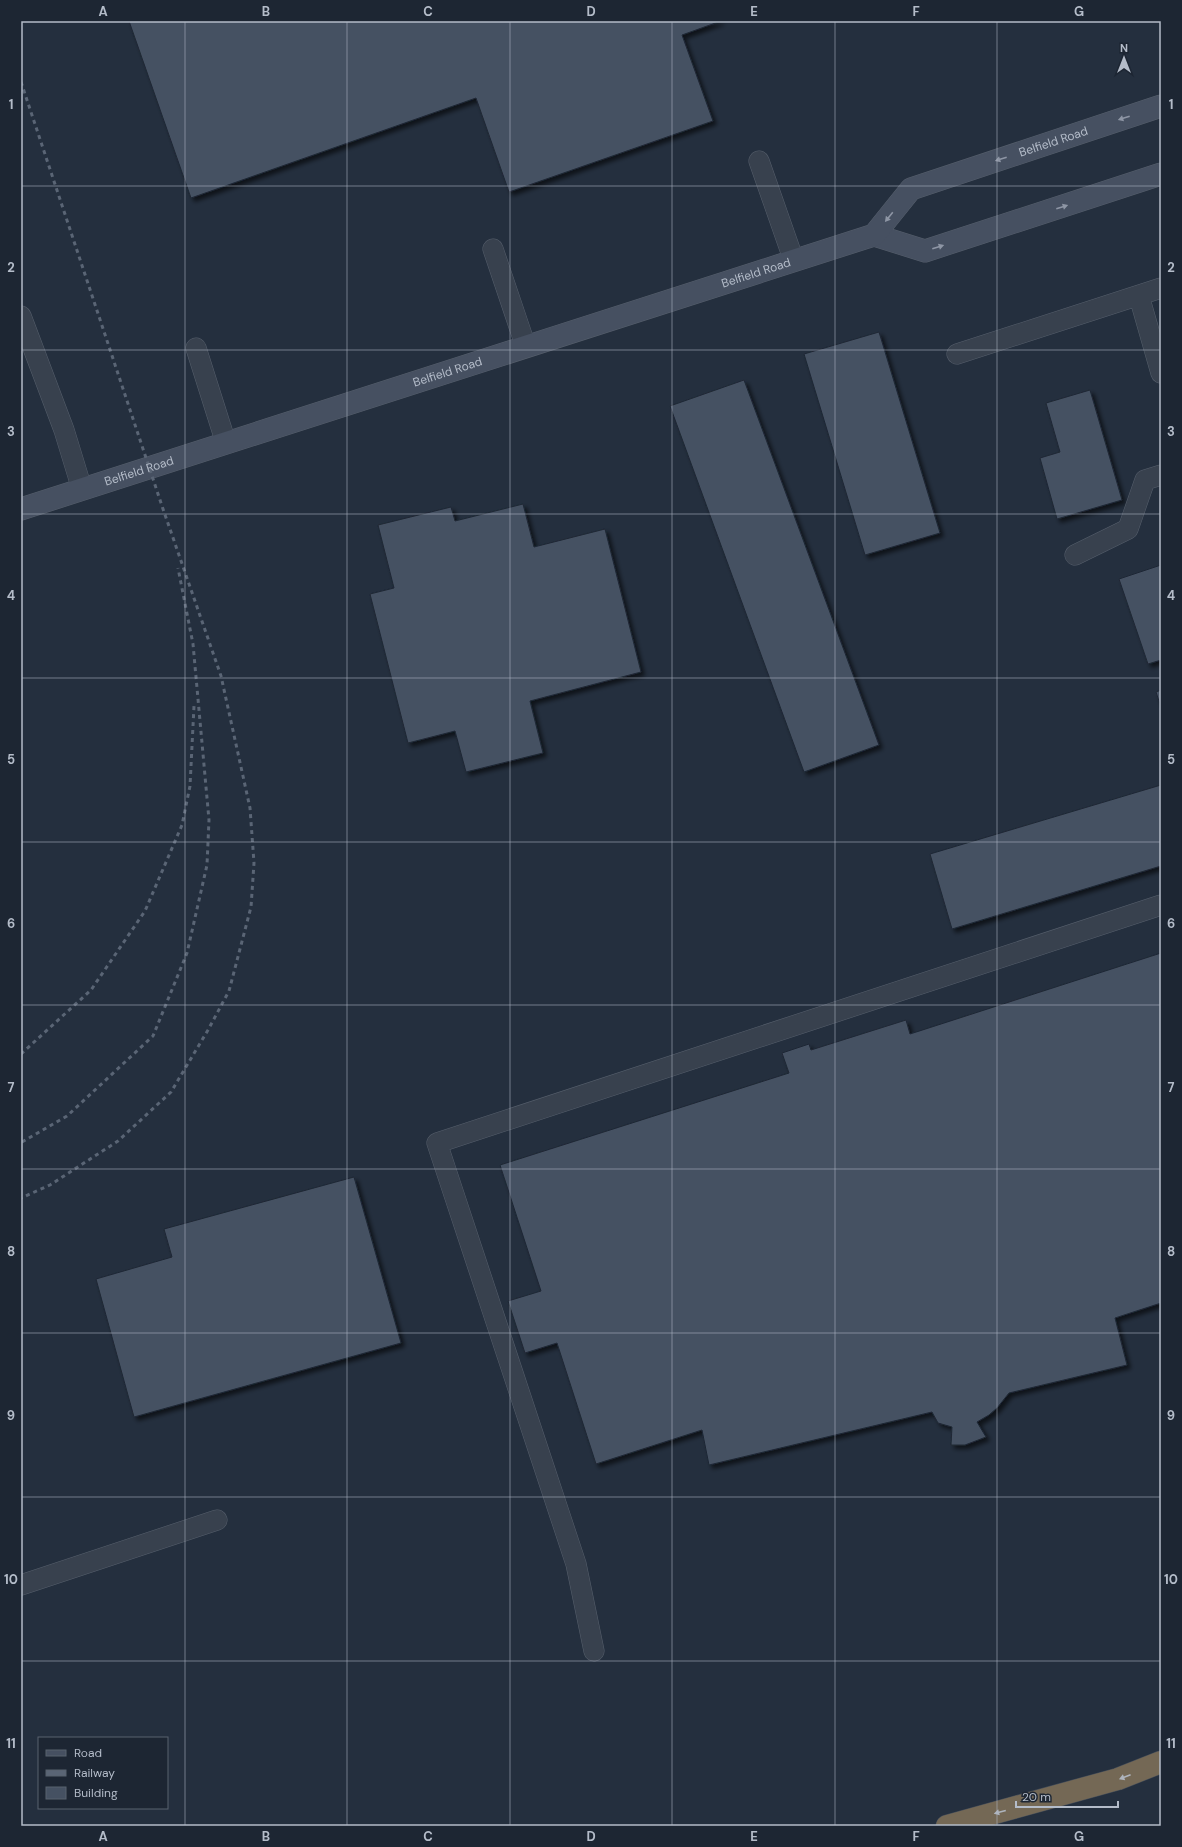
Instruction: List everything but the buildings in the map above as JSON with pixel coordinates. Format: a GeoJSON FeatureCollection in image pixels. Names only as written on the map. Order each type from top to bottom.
{"type":"FeatureCollection","features":[{"type":"Feature","properties":{"kind":"highway"},"geometry":{"type":"LineString","coordinates":[[947,1826],[1118,1779],[1161,1762]]}},
{"type":"Feature","properties":{"kind":"main road","name":"Belfield Road"},"geometry":{"type":"LineString","coordinates":[[21,509],[874,235],[911,189],[1161,106]]}},
{"type":"Feature","properties":{"kind":"main road"},"geometry":{"type":"LineString","coordinates":[[874,235],[925,251],[1161,174]]}},
{"type":"Feature","properties":{"kind":"lane"},"geometry":{"type":"LineString","coordinates":[[759,161],[794,261]]}},
{"type":"Feature","properties":{"kind":"lane"},"geometry":{"type":"LineString","coordinates":[[493,250],[526,347]]}},
{"type":"Feature","properties":{"kind":"lane"},"geometry":{"type":"LineString","coordinates":[[957,354],[1161,288]]}},
{"type":"Feature","properties":{"kind":"lane"},"geometry":{"type":"LineString","coordinates":[[1139,296],[1161,373]]}},
{"type":"Feature","properties":{"kind":"lane"},"geometry":{"type":"LineString","coordinates":[[21,316],[64,430],[82,489]]}},
{"type":"Feature","properties":{"kind":"lane"},"geometry":{"type":"LineString","coordinates":[[196,348],[226,443]]}},
{"type":"Feature","properties":{"kind":"lane"},"geometry":{"type":"LineString","coordinates":[[1075,555],[1128,529],[1145,480],[1161,475]]}},
{"type":"Feature","properties":{"kind":"lane"},"geometry":{"type":"LineString","coordinates":[[594,1651],[576,1564],[437,1143],[1161,905]]}},
{"type":"Feature","properties":{"kind":"lane"},"geometry":{"type":"LineString","coordinates":[[21,1585],[217,1520]]}},
{"type":"Feature","properties":{"kind":"railway"},"geometry":{"type":"LineString","coordinates":[[21,82],[163,509],[221,676],[250,808],[254,863],[251,907],[229,991],[208,1030],[171,1092],[118,1141],[50,1185],[21,1198]]}},
{"type":"Feature","properties":{"kind":"railway"},"geometry":{"type":"LineString","coordinates":[[22,1142],[67,1116],[153,1036],[187,953],[207,865],[209,820],[193,644],[178,568]]}},
{"type":"Feature","properties":{"kind":"railway"},"geometry":{"type":"LineString","coordinates":[[21,1054],[91,990],[145,911],[182,825],[190,786],[194,706]]}}]}
